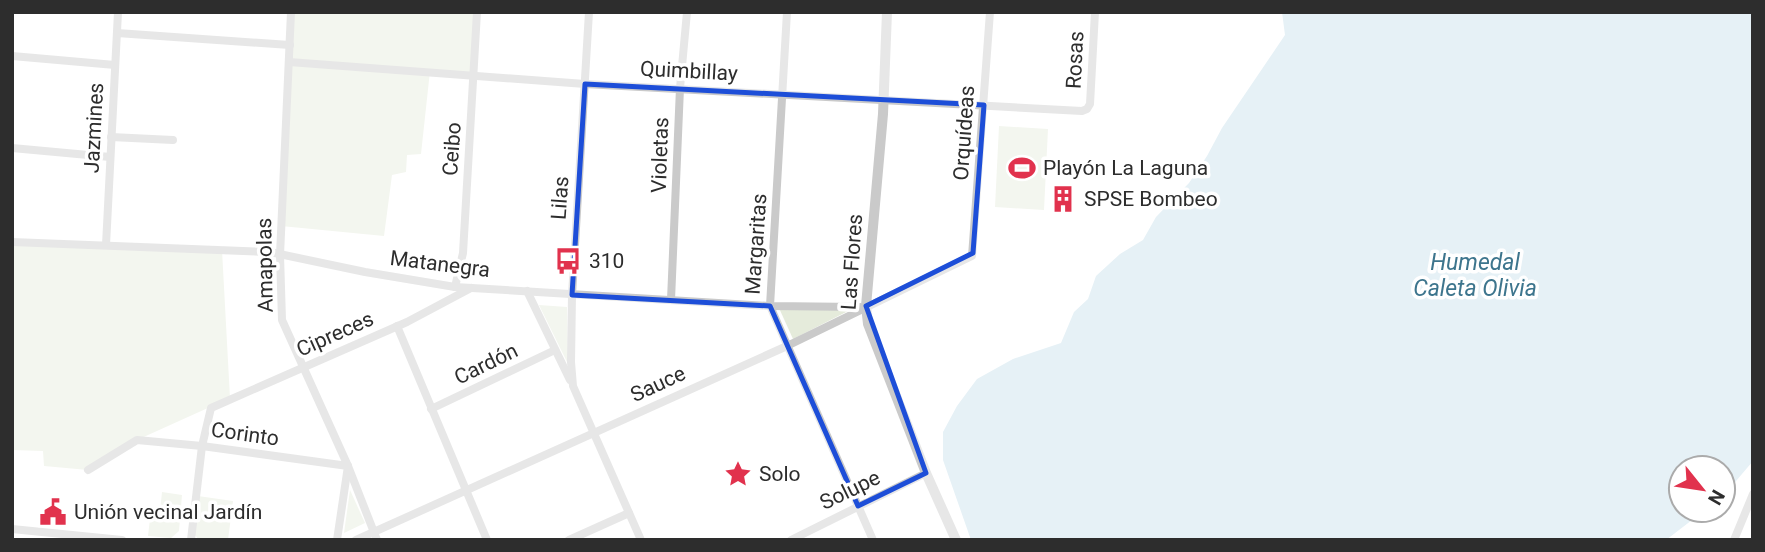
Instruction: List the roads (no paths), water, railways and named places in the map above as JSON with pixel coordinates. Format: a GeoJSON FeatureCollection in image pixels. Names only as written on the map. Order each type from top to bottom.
{"type":"FeatureCollection","features":[{"type":"Feature","properties":{"kind":"street","name":"Jazmines"},"geometry":{"type":"LineString","coordinates":[[106,245],[118,12]]}},
{"type":"Feature","properties":{"kind":"street","name":"Amapolas"},"geometry":{"type":"LineString","coordinates":[[291,12],[280,255],[282,320],[348,467],[375,536]]}},
{"type":"Feature","properties":{"kind":"street","name":"Ceibo"},"geometry":{"type":"LineString","coordinates":[[456,287],[463,253],[477,12]]}},
{"type":"Feature","properties":{"kind":"street","name":"Lilas"},"geometry":{"type":"LineString","coordinates":[[573,386],[572,295],[589,12]]}},
{"type":"Feature","properties":{"kind":"street","name":"Violetas"},"geometry":{"type":"LineString","coordinates":[[671,300],[680,88],[687,12]]}},
{"type":"Feature","properties":{"kind":"street","name":"Margaritas"},"geometry":{"type":"LineString","coordinates":[[787,12],[770,306],[873,540]]}},
{"type":"Feature","properties":{"kind":"street","name":"Las Flores"},"geometry":{"type":"LineString","coordinates":[[887,12],[883,99],[866,306],[868,324],[926,473],[956,540]]}},
{"type":"Feature","properties":{"kind":"street","name":"Orquídeas"},"geometry":{"type":"LineString","coordinates":[[972,256],[990,12]]}},
{"type":"Feature","properties":{"kind":"street","name":"Rosas"},"geometry":{"type":"LineString","coordinates":[[1087,109],[1090,104],[1094,12]]}},
{"type":"Feature","properties":{"kind":"street"},"geometry":{"type":"LineString","coordinates":[[117,33],[289,45]]}},
{"type":"Feature","properties":{"kind":"street"},"geometry":{"type":"LineString","coordinates":[[12,56],[115,65]]}},
{"type":"Feature","properties":{"kind":"street","name":"Quimbillay"},"geometry":{"type":"LineString","coordinates":[[289,62],[585,84],[1082,111],[1087,109]]}},
{"type":"Feature","properties":{"kind":"street"},"geometry":{"type":"LineString","coordinates":[[111,136],[173,140]]}},
{"type":"Feature","properties":{"kind":"street"},"geometry":{"type":"LineString","coordinates":[[12,148],[110,157]]}},
{"type":"Feature","properties":{"kind":"street","name":"Matanegra"},"geometry":{"type":"LineString","coordinates":[[12,242],[280,255],[456,287],[770,306],[866,306]]}},
{"type":"Feature","properties":{"kind":"street","name":"Sauce"},"geometry":{"type":"LineString","coordinates":[[356,540],[375,536],[465,490],[594,435],[646,408],[787,346],[972,256]]}},
{"type":"Feature","properties":{"kind":"street","name":"Cipreces"},"geometry":{"type":"LineString","coordinates":[[202,446],[211,408],[397,326],[472,287]]}},
{"type":"Feature","properties":{"kind":"street","name":"Lilas"},"geometry":{"type":"LineString","coordinates":[[527,291],[573,386],[641,540]]}},
{"type":"Feature","properties":{"kind":"street"},"geometry":{"type":"LineString","coordinates":[[397,326],[487,540]]}},
{"type":"Feature","properties":{"kind":"street","name":"Cardón"},"geometry":{"type":"LineString","coordinates":[[431,410],[555,349]]}},
{"type":"Feature","properties":{"kind":"street","name":"Corinto"},"geometry":{"type":"LineString","coordinates":[[88,470],[137,440],[202,446],[348,467]]}},
{"type":"Feature","properties":{"kind":"street"},"geometry":{"type":"LineString","coordinates":[[191,540],[202,446]]}},
{"type":"Feature","properties":{"kind":"street"},"geometry":{"type":"LineString","coordinates":[[337,540],[348,467]]}},
{"type":"Feature","properties":{"kind":"street","name":"Solupe"},"geometry":{"type":"LineString","coordinates":[[791,540],[926,473]]}},
{"type":"Feature","properties":{"kind":"street"},"geometry":{"type":"LineString","coordinates":[[1734,540],[1753,494]]}},
{"type":"Feature","properties":{"kind":"street"},"geometry":{"type":"LineString","coordinates":[[569,540],[629,513]]}},
{"type":"Feature","properties":{"kind":"street"},"geometry":{"type":"LineString","coordinates":[[12,529],[122,540]]}},
{"type":"Feature","properties":{"kind":"water","name":"Humedal Caleta Olivia"},"geometry":{"type":"Polygon","coordinates":[[[1282,12],[1753,12],[1753,461],[1737,480],[1737,454],[1667,454],[1667,524],[1687,524],[1666,540],[971,540],[943,460],[943,432],[957,406],[977,379],[1013,359],[1061,343],[1074,312],[1088,299],[1096,276],[1120,254],[1143,240],[1156,217],[1189,183],[1222,128],[1285,35],[1282,12]]]}},
{"type":"Feature","properties":{"kind":"place","name":"Playón La Laguna"},"geometry":{"type":"Point","coordinates":[1022,168]}},
{"type":"Feature","properties":{"kind":"place","name":"SPSE Bombeo"},"geometry":{"type":"Point","coordinates":[1063,199]}},
{"type":"Feature","properties":{"kind":"place","name":"310"},"geometry":{"type":"Point","coordinates":[568,261]}},
{"type":"Feature","properties":{"kind":"place","name":"Solo"},"geometry":{"type":"Point","coordinates":[738,474]}},
{"type":"Feature","properties":{"kind":"place","name":"Unión vecinal Jardín"},"geometry":{"type":"Point","coordinates":[53,512]}}]}
